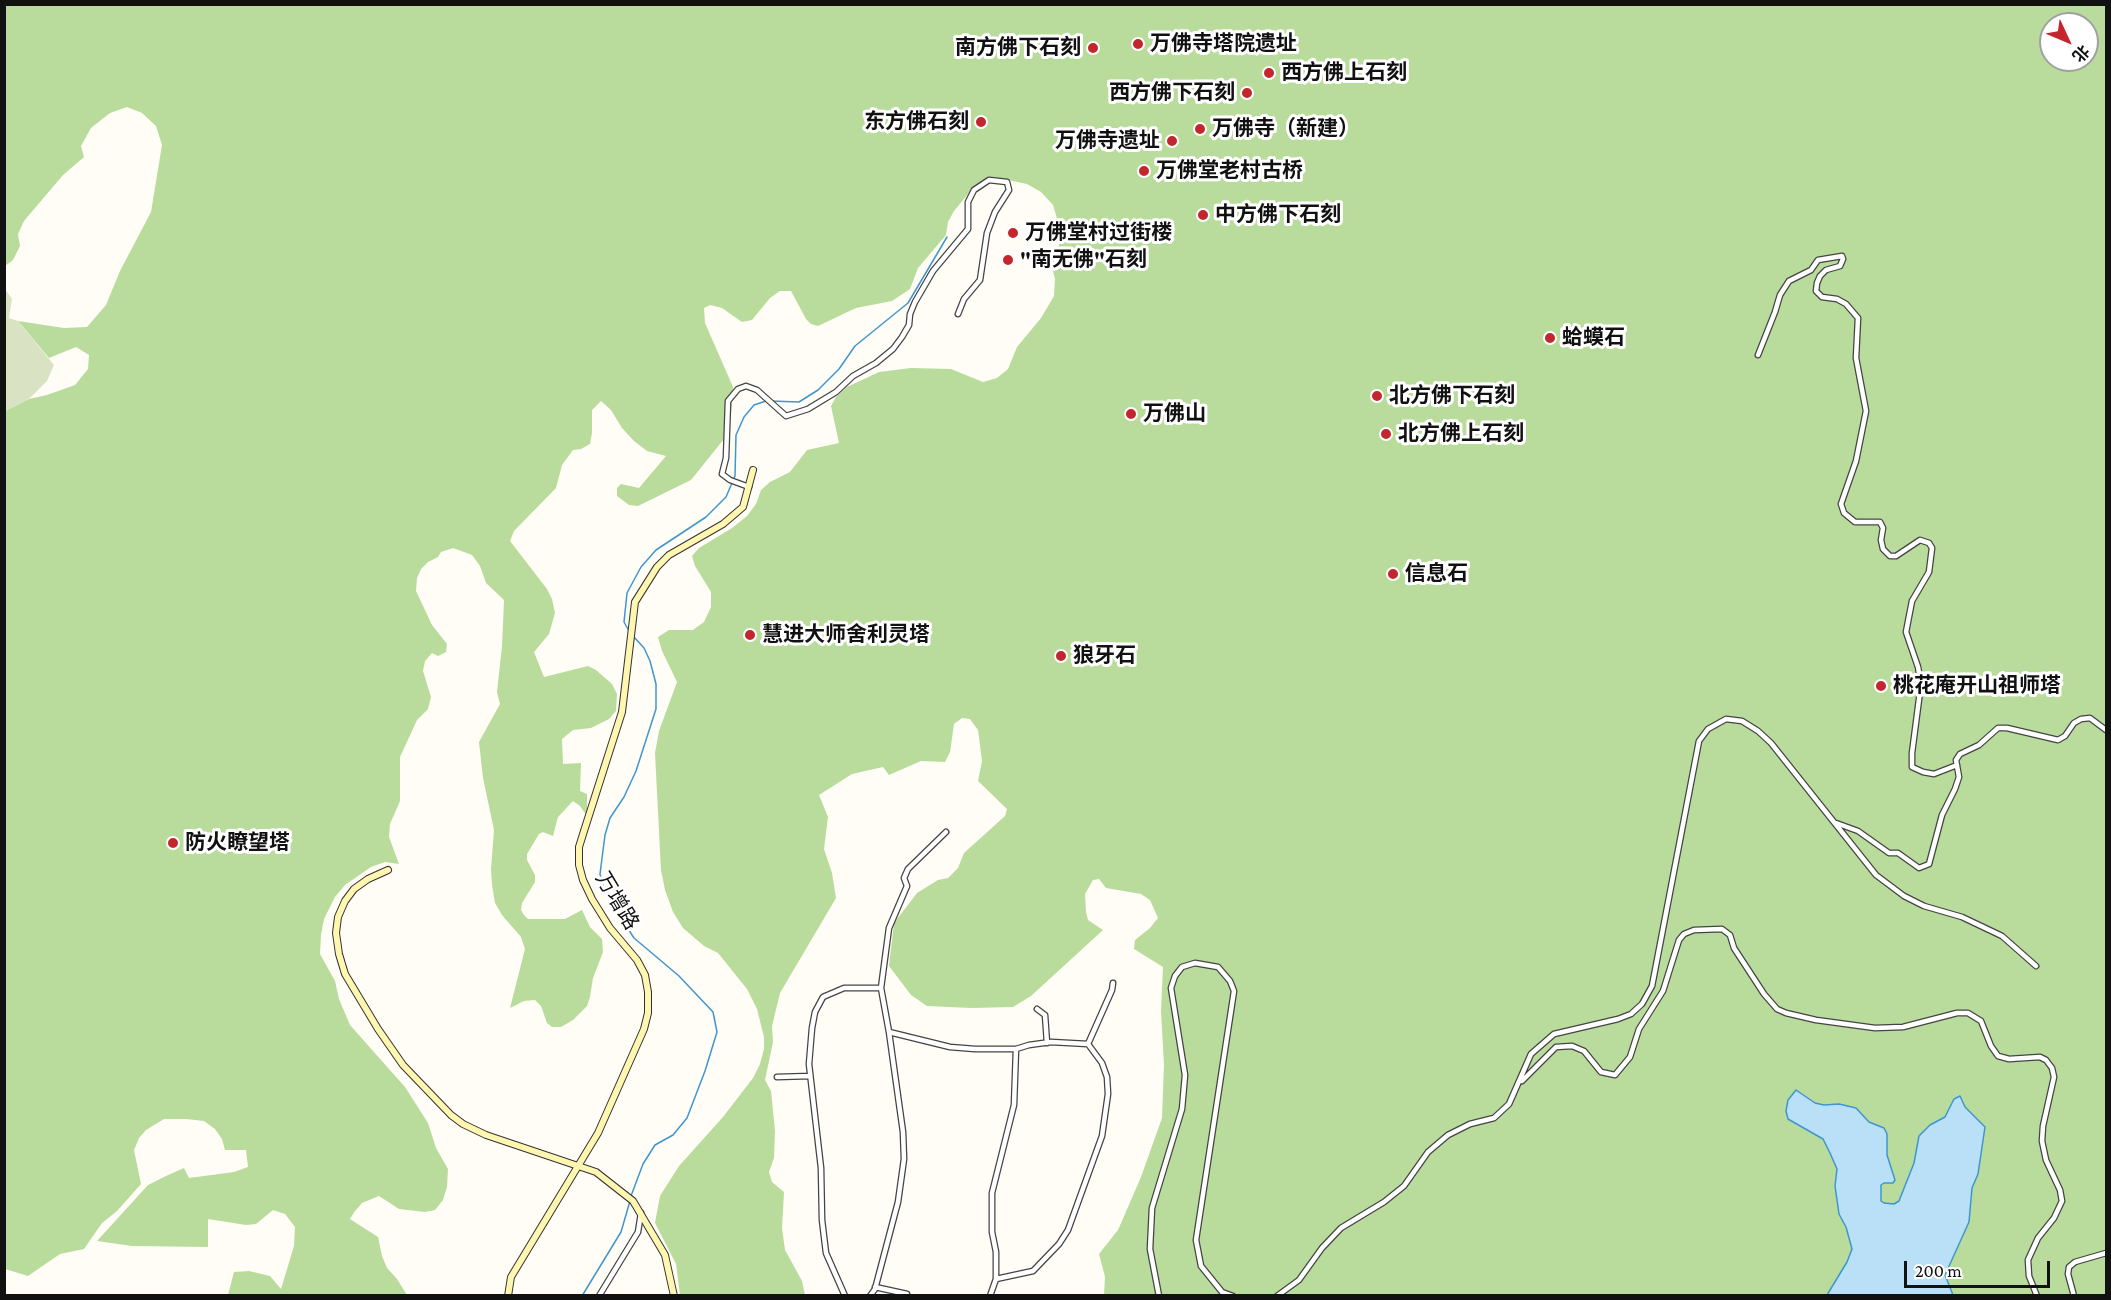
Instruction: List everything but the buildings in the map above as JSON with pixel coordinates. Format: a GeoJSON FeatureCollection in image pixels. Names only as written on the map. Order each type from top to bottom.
{"type":"FeatureCollection","features":[{"type":"Feature","properties":{"kind":"street"},"geometry":{"type":"LineString","coordinates":[[749,487],[730,480],[722,474],[726,458],[728,401],[738,389],[746,386],[757,390],[786,416],[807,410],[876,363],[893,349],[909,325],[910,314],[915,302],[933,272],[968,229],[968,202],[974,190],[989,180],[1007,182],[1009,190],[995,213],[987,233],[980,280],[964,299],[957,314]]}},
{"type":"Feature","properties":{"kind":"street"},"geometry":{"type":"LineString","coordinates":[[1758,355],[1780,295],[1789,281],[1811,270],[1818,260],[1842,256],[1844,260],[1840,266],[1826,270],[1820,276],[1816,291],[1822,297],[1837,299],[1846,304],[1858,318],[1856,358],[1866,411],[1856,461],[1840,504],[1844,513],[1855,522],[1880,522],[1883,528],[1881,540],[1883,549],[1890,556],[1896,555],[1920,540],[1929,543],[1932,548],[1929,572],[1912,602],[1906,632],[1918,667],[1921,684],[1912,767],[1934,774],[1957,765]]}},
{"type":"Feature","properties":{"kind":"street","name":"万增路"},"geometry":{"type":"LineString","coordinates":[[508,1296],[511,1277],[598,1133],[644,1029],[648,1013],[645,975],[637,960],[610,928],[592,899],[579,865],[579,847],[622,712],[635,602],[657,567],[669,555],[723,524],[743,507],[753,470]]}},
{"type":"Feature","properties":{"kind":"street"},"geometry":{"type":"LineString","coordinates":[[1833,822],[1857,831],[1890,853],[1898,853],[1905,857],[1919,868],[1929,864],[1942,815],[1956,789],[1959,777],[1956,760],[1960,754],[1979,745],[1998,728],[2058,740],[2065,736],[2074,723],[2090,718],[2106,730]]}},
{"type":"Feature","properties":{"kind":"street"},"geometry":{"type":"LineString","coordinates":[[1277,1296],[1299,1280],[1322,1248],[1341,1228],[1384,1202],[1404,1186],[1428,1152],[1448,1135],[1470,1124],[1494,1118],[1502,1111],[1509,1104],[1520,1083],[1531,1054],[1554,1034],[1631,1014],[1642,1004],[1652,986],[1656,968],[1699,741],[1710,728],[1726,719],[1742,721],[1758,730],[1771,743],[1876,875],[1904,896],[1924,906],[1962,917],[2002,936],[2036,966]]}},
{"type":"Feature","properties":{"kind":"street"},"geometry":{"type":"LineString","coordinates":[[870,1296],[875,1287],[898,1202],[904,1159],[903,1132],[889,1032],[880,988],[889,928],[907,886],[904,878],[908,869],[946,832]]}},
{"type":"Feature","properties":{"kind":"street"},"geometry":{"type":"LineString","coordinates":[[388,870],[368,879],[354,889],[345,901],[338,917],[336,933],[345,974],[378,1029],[403,1065],[451,1115],[463,1124],[486,1135],[596,1172],[622,1191],[639,1209],[665,1255],[674,1296]]}},
{"type":"Feature","properties":{"kind":"street"},"geometry":{"type":"LineString","coordinates":[[1520,1083],[1556,1047],[1572,1046],[1584,1052],[1601,1072],[1615,1075],[1630,1057],[1639,1029],[1663,991],[1678,940],[1684,934],[1694,930],[1722,929],[1730,935],[1734,948],[1764,994],[1778,1009],[1786,1013],[1816,1020],[1875,1028],[1903,1027],[1957,1013],[1968,1013],[1981,1021],[1991,1046],[1998,1056],[2009,1059],[2040,1057],[2046,1060],[2052,1068],[2054,1077],[2042,1141],[2046,1160],[2060,1190],[2062,1201],[2054,1218],[2033,1247],[2028,1260],[2029,1276],[2037,1296]]}},
{"type":"Feature","properties":{"kind":"street"},"geometry":{"type":"LineString","coordinates":[[1159,1296],[1150,1249],[1152,1208],[1182,1109],[1185,1076],[1171,988],[1175,976],[1182,967],[1195,963],[1218,967],[1230,981],[1234,991],[1196,1240],[1201,1266],[1222,1292],[1233,1296]]}},
{"type":"Feature","properties":{"kind":"street"},"geometry":{"type":"LineString","coordinates":[[1088,1044],[1113,983]]}},
{"type":"Feature","properties":{"kind":"street"},"geometry":{"type":"LineString","coordinates":[[845,1296],[826,1253],[822,1220],[821,1168],[810,1077],[812,1028],[818,1002],[823,997],[844,988],[880,988]]}},
{"type":"Feature","properties":{"kind":"street"},"geometry":{"type":"LineString","coordinates":[[1036,1009],[1045,1016],[1047,1042]]}},
{"type":"Feature","properties":{"kind":"street"},"geometry":{"type":"LineString","coordinates":[[889,1032],[950,1047],[975,1049],[1016,1049],[1047,1042],[1088,1044]]}},
{"type":"Feature","properties":{"kind":"street"},"geometry":{"type":"LineString","coordinates":[[996,1279],[1032,1271],[1059,1244],[1068,1230],[1097,1152],[1106,1116],[1107,1077],[1102,1063],[1088,1044]]}},
{"type":"Feature","properties":{"kind":"street"},"geometry":{"type":"LineString","coordinates":[[990,1296],[996,1279],[992,1194],[1014,1105],[1016,1049]]}},
{"type":"Feature","properties":{"kind":"street"},"geometry":{"type":"LineString","coordinates":[[777,1077],[810,1077]]}},
{"type":"Feature","properties":{"kind":"street"},"geometry":{"type":"LineString","coordinates":[[599,1296],[638,1232],[639,1209]]}},
{"type":"Feature","properties":{"kind":"street"},"geometry":{"type":"LineString","coordinates":[[2074,1296],[2070,1284],[2069,1267],[2075,1262],[2106,1253]]}},
{"type":"Feature","properties":{"kind":"street"},"geometry":{"type":"LineString","coordinates":[[875,1287],[907,1294]]}},
{"type":"Feature","properties":{"kind":"green space"},"geometry":{"type":"Polygon","coordinates":[[[5,5],[2106,5],[2106,1295],[1104,1295],[1105,1277],[1099,1254],[1118,1230],[1141,1177],[1162,1118],[1163,967],[1134,949],[1135,940],[1158,918],[1150,900],[1141,894],[1106,888],[1099,879],[1093,880],[1085,894],[1086,912],[1088,920],[1103,930],[1031,996],[1013,1007],[971,1008],[927,1006],[911,995],[889,966],[894,923],[917,893],[938,880],[948,878],[958,868],[964,853],[1005,816],[1007,809],[978,781],[982,761],[978,730],[970,719],[962,718],[954,724],[950,752],[945,762],[921,761],[889,775],[883,767],[852,774],[819,795],[828,817],[824,849],[832,873],[836,898],[780,993],[772,1026],[773,1042],[765,1080],[771,1091],[775,1131],[774,1158],[769,1172],[772,1182],[784,1192],[782,1228],[785,1250],[802,1281],[805,1295],[680,1295],[676,1264],[655,1223],[660,1196],[679,1166],[723,1117],[753,1078],[760,1064],[764,1037],[757,1009],[747,989],[718,953],[704,946],[683,928],[673,912],[665,890],[661,870],[655,753],[659,731],[677,682],[658,637],[669,630],[693,630],[704,622],[711,607],[711,592],[695,566],[692,556],[699,548],[747,516],[756,504],[761,490],[770,482],[790,472],[807,450],[839,443],[831,406],[836,397],[847,387],[879,372],[911,368],[951,369],[983,382],[997,378],[1008,369],[1017,347],[1041,318],[1054,296],[1055,279],[1050,260],[1059,246],[1059,225],[1053,205],[1041,192],[1027,184],[1008,180],[987,180],[973,188],[954,211],[948,222],[946,235],[918,268],[910,289],[892,301],[856,308],[818,326],[806,319],[791,291],[780,291],[770,298],[752,320],[742,322],[722,308],[710,305],[704,308],[705,323],[733,387],[731,414],[724,439],[691,480],[638,506],[629,505],[617,496],[617,488],[621,484],[639,488],[666,456],[647,451],[634,441],[622,428],[611,410],[601,401],[592,410],[590,444],[573,450],[562,465],[556,488],[514,531],[510,541],[547,589],[555,613],[549,634],[534,652],[544,677],[588,666],[612,684],[617,694],[616,711],[609,719],[591,728],[573,730],[562,739],[563,764],[581,763],[580,791],[587,794],[587,816],[573,801],[558,817],[553,836],[543,832],[539,834],[527,854],[527,860],[535,875],[535,882],[522,903],[521,910],[524,915],[528,919],[565,919],[582,910],[590,927],[602,939],[603,952],[593,978],[587,1006],[573,1020],[561,1027],[552,1027],[547,1023],[541,1006],[535,1000],[524,1001],[510,1008],[525,949],[521,937],[495,903],[492,885],[494,830],[483,778],[479,742],[500,704],[497,692],[504,600],[486,583],[480,566],[472,555],[453,548],[441,552],[438,557],[421,569],[417,578],[416,591],[432,625],[447,644],[446,652],[438,656],[432,653],[425,661],[423,671],[431,697],[428,709],[417,720],[400,757],[400,801],[390,824],[389,837],[399,864],[385,862],[371,867],[345,885],[335,897],[324,919],[320,954],[335,981],[339,999],[350,1025],[405,1087],[428,1123],[436,1148],[448,1169],[447,1187],[443,1200],[435,1210],[425,1212],[399,1209],[379,1196],[362,1203],[350,1219],[378,1237],[387,1268],[407,1295],[228,1295],[234,1272],[249,1271],[270,1276],[281,1289],[294,1246],[295,1227],[285,1214],[273,1210],[256,1224],[246,1225],[208,1219],[208,1247],[132,1246],[97,1241],[148,1185],[166,1176],[184,1168],[189,1178],[234,1172],[248,1167],[246,1150],[225,1150],[222,1139],[215,1129],[204,1121],[186,1119],[164,1119],[146,1130],[139,1138],[134,1150],[141,1184],[117,1211],[102,1223],[84,1249],[60,1254],[28,1276],[5,1269],[5,411],[29,399],[75,385],[88,369],[89,355],[76,347],[49,358],[18,321],[64,328],[87,327],[106,305],[120,271],[151,212],[162,145],[156,126],[142,113],[127,107],[110,113],[91,128],[81,146],[84,157],[63,175],[24,221],[18,234],[20,246],[13,260],[5,266],[5,5]]]}},
{"type":"Feature","properties":{"kind":"green space"},"geometry":{"type":"Polygon","coordinates":[[[5,289],[12,299],[9,318],[18,321],[54,365],[47,381],[29,399],[5,411],[5,289]]]}},
{"type":"Feature","properties":{"kind":"water"},"geometry":{"type":"Polygon","coordinates":[[[1796,1090],[1815,1103],[1839,1104],[1856,1108],[1869,1122],[1884,1128],[1887,1134],[1887,1155],[1895,1180],[1893,1183],[1881,1185],[1881,1201],[1884,1203],[1894,1204],[1899,1201],[1914,1163],[1919,1136],[1930,1125],[1945,1117],[1954,1099],[1960,1096],[1965,1107],[1985,1127],[1978,1174],[1972,1188],[1969,1222],[1945,1275],[1953,1295],[1827,1295],[1847,1262],[1852,1249],[1846,1227],[1839,1214],[1835,1186],[1837,1169],[1830,1153],[1823,1139],[1788,1119],[1786,1111],[1788,1100],[1796,1090]]]}},
{"type":"Feature","properties":{"kind":"waterway"},"geometry":{"type":"LineString","coordinates":[[770,401],[799,402],[818,390],[839,369],[855,346],[908,303],[947,237]]}},
{"type":"Feature","properties":{"kind":"waterway"},"geometry":{"type":"LineString","coordinates":[[629,631],[624,622],[627,593],[641,567],[656,550],[706,517],[726,497],[735,476],[736,435],[744,417],[754,405],[766,401]]}},
{"type":"Feature","properties":{"kind":"waterway"},"geometry":{"type":"LineString","coordinates":[[631,1196],[643,1164],[655,1145],[673,1135],[687,1118],[717,1032],[713,1012],[679,976],[634,938],[604,889],[600,874],[605,835],[610,818],[624,797],[636,771],[656,709],[656,684],[650,661],[644,648],[634,637]]}},
{"type":"Feature","properties":{"kind":"waterway"},"geometry":{"type":"LineString","coordinates":[[582,1296],[621,1232],[630,1201]]}},
{"type":"Feature","properties":{"kind":"place","name":"万佛寺塔院遗址"},"geometry":{"type":"Point","coordinates":[1138,44]}},
{"type":"Feature","properties":{"kind":"place","name":"南方佛下石刻"},"geometry":{"type":"Point","coordinates":[1093,48]}},
{"type":"Feature","properties":{"kind":"place","name":"西方佛上石刻"},"geometry":{"type":"Point","coordinates":[1269,73]}},
{"type":"Feature","properties":{"kind":"place","name":"西方佛下石刻"},"geometry":{"type":"Point","coordinates":[1247,93]}},
{"type":"Feature","properties":{"kind":"place","name":"东方佛石刻"},"geometry":{"type":"Point","coordinates":[981,122]}},
{"type":"Feature","properties":{"kind":"place","name":"万佛寺（新建）"},"geometry":{"type":"Point","coordinates":[1200,129]}},
{"type":"Feature","properties":{"kind":"place","name":"万佛寺遗址"},"geometry":{"type":"Point","coordinates":[1172,141]}},
{"type":"Feature","properties":{"kind":"place","name":"万佛堂老村古桥"},"geometry":{"type":"Point","coordinates":[1144,171]}},
{"type":"Feature","properties":{"kind":"place","name":"中方佛下石刻"},"geometry":{"type":"Point","coordinates":[1203,215]}},
{"type":"Feature","properties":{"kind":"place","name":"万佛堂村过街楼"},"geometry":{"type":"Point","coordinates":[1013,233]}},
{"type":"Feature","properties":{"kind":"place","name":"\"南无佛\"石刻"},"geometry":{"type":"Point","coordinates":[1008,260]}},
{"type":"Feature","properties":{"kind":"place","name":"蛤蟆石"},"geometry":{"type":"Point","coordinates":[1550,338]}},
{"type":"Feature","properties":{"kind":"place","name":"北方佛下石刻"},"geometry":{"type":"Point","coordinates":[1377,396]}},
{"type":"Feature","properties":{"kind":"place","name":"万佛山"},"geometry":{"type":"Point","coordinates":[1131,414]}},
{"type":"Feature","properties":{"kind":"place","name":"北方佛上石刻"},"geometry":{"type":"Point","coordinates":[1386,434]}},
{"type":"Feature","properties":{"kind":"place","name":"信息石"},"geometry":{"type":"Point","coordinates":[1393,574]}},
{"type":"Feature","properties":{"kind":"place","name":"慧进大师舍利灵塔"},"geometry":{"type":"Point","coordinates":[750,635]}},
{"type":"Feature","properties":{"kind":"place","name":"狼牙石"},"geometry":{"type":"Point","coordinates":[1061,656]}},
{"type":"Feature","properties":{"kind":"place","name":"桃花庵开山祖师塔"},"geometry":{"type":"Point","coordinates":[1881,686]}},
{"type":"Feature","properties":{"kind":"place","name":"防火瞭望塔"},"geometry":{"type":"Point","coordinates":[173,843]}}]}
